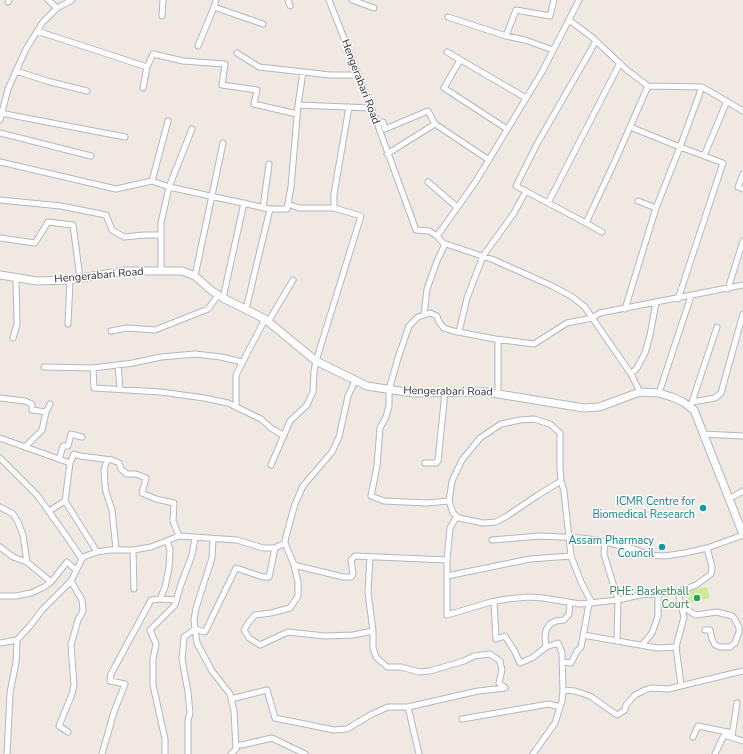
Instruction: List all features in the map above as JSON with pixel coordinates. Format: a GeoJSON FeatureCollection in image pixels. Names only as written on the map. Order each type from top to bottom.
{"type":"FeatureCollection","features":[{"type":"Feature","properties":{"kind":"main road","name":"Hengerabari Road"},"geometry":{"type":"LineString","coordinates":[[0,275],[37,281],[70,280],[125,271],[182,271],[195,276],[212,291],[266,321],[316,361],[367,386],[389,390],[413,393],[498,393],[584,408],[599,407],[640,392],[659,393],[672,397],[691,405],[694,410],[743,534]]}},
{"type":"Feature","properties":{"kind":"street"},"geometry":{"type":"LineString","coordinates":[[48,0],[58,8]]}},
{"type":"Feature","properties":{"kind":"street"},"geometry":{"type":"LineString","coordinates":[[0,120],[8,89],[26,49],[43,22],[58,8],[72,0]]}},
{"type":"Feature","properties":{"kind":"street"},"geometry":{"type":"LineString","coordinates":[[162,16],[164,0]]}},
{"type":"Feature","properties":{"kind":"street"},"geometry":{"type":"LineString","coordinates":[[198,46],[216,0]]}},
{"type":"Feature","properties":{"kind":"street"},"geometry":{"type":"LineString","coordinates":[[288,0],[290,6]]}},
{"type":"Feature","properties":{"kind":"street","name":"Hengerabari Road"},"geometry":{"type":"LineString","coordinates":[[329,0],[416,230],[429,231],[445,244],[494,260],[571,296],[584,306],[631,374],[640,392]]}},
{"type":"Feature","properties":{"kind":"street"},"geometry":{"type":"LineString","coordinates":[[352,0],[374,8]]}},
{"type":"Feature","properties":{"kind":"street"},"geometry":{"type":"LineString","coordinates":[[506,36],[516,10],[550,16],[554,0]]}},
{"type":"Feature","properties":{"kind":"street"},"geometry":{"type":"LineString","coordinates":[[437,236],[488,160],[542,72],[579,0]]}},
{"type":"Feature","properties":{"kind":"street"},"geometry":{"type":"LineString","coordinates":[[214,7],[263,24]]}},
{"type":"Feature","properties":{"kind":"street"},"geometry":{"type":"LineString","coordinates":[[448,17],[553,50]]}},
{"type":"Feature","properties":{"kind":"street"},"geometry":{"type":"LineString","coordinates":[[569,20],[648,86],[702,87],[743,111]]}},
{"type":"Feature","properties":{"kind":"street"},"geometry":{"type":"LineString","coordinates":[[38,31],[147,67]]}},
{"type":"Feature","properties":{"kind":"street"},"geometry":{"type":"LineString","coordinates":[[596,41],[537,144],[516,186],[602,232]]}},
{"type":"Feature","properties":{"kind":"street"},"geometry":{"type":"LineString","coordinates":[[447,52],[526,98]]}},
{"type":"Feature","properties":{"kind":"street"},"geometry":{"type":"LineString","coordinates":[[237,53],[260,67],[330,75],[357,75]]}},
{"type":"Feature","properties":{"kind":"street"},"geometry":{"type":"LineString","coordinates":[[143,88],[147,67],[153,54],[183,61],[225,64],[222,86],[257,90],[254,104],[297,114]]}},
{"type":"Feature","properties":{"kind":"street"},"geometry":{"type":"LineString","coordinates":[[460,60],[444,88],[507,129]]}},
{"type":"Feature","properties":{"kind":"street"},"geometry":{"type":"LineString","coordinates":[[548,203],[620,63]]}},
{"type":"Feature","properties":{"kind":"street"},"geometry":{"type":"LineString","coordinates":[[16,71],[47,81],[87,91]]}},
{"type":"Feature","properties":{"kind":"street"},"geometry":{"type":"LineString","coordinates":[[0,162],[116,189],[152,181],[263,208],[287,209],[291,187],[298,105],[304,72]]}},
{"type":"Feature","properties":{"kind":"street"},"geometry":{"type":"LineString","coordinates":[[586,223],[648,86]]}},
{"type":"Feature","properties":{"kind":"street"},"geometry":{"type":"LineString","coordinates":[[625,309],[656,208],[702,87]]}},
{"type":"Feature","properties":{"kind":"street"},"geometry":{"type":"LineString","coordinates":[[704,156],[727,101]]}},
{"type":"Feature","properties":{"kind":"street"},"geometry":{"type":"LineString","coordinates":[[298,105],[370,108]]}},
{"type":"Feature","properties":{"kind":"street"},"geometry":{"type":"LineString","coordinates":[[334,208],[334,194],[349,107]]}},
{"type":"Feature","properties":{"kind":"street"},"geometry":{"type":"LineString","coordinates":[[377,124],[383,122],[386,129],[428,111],[435,124],[488,160]]}},
{"type":"Feature","properties":{"kind":"street"},"geometry":{"type":"LineString","coordinates":[[1,113],[125,137]]}},
{"type":"Feature","properties":{"kind":"street"},"geometry":{"type":"LineString","coordinates":[[152,181],[168,121]]}},
{"type":"Feature","properties":{"kind":"street"},"geometry":{"type":"LineString","coordinates":[[387,154],[435,124]]}},
{"type":"Feature","properties":{"kind":"street"},"geometry":{"type":"LineString","coordinates":[[630,127],[723,163],[678,299]]}},
{"type":"Feature","properties":{"kind":"street"},"geometry":{"type":"LineString","coordinates":[[161,271],[161,223],[169,186],[192,129]]}},
{"type":"Feature","properties":{"kind":"street"},"geometry":{"type":"LineString","coordinates":[[0,133],[91,156]]}},
{"type":"Feature","properties":{"kind":"street"},"geometry":{"type":"LineString","coordinates":[[195,276],[223,144]]}},
{"type":"Feature","properties":{"kind":"street"},"geometry":{"type":"LineString","coordinates":[[263,208],[269,164]]}},
{"type":"Feature","properties":{"kind":"street"},"geometry":{"type":"LineString","coordinates":[[743,174],[738,187],[743,189]]}},
{"type":"Feature","properties":{"kind":"street"},"geometry":{"type":"LineString","coordinates":[[428,182],[457,207]]}},
{"type":"Feature","properties":{"kind":"street"},"geometry":{"type":"LineString","coordinates":[[459,332],[467,298],[483,256],[514,213],[526,191]]}},
{"type":"Feature","properties":{"kind":"street"},"geometry":{"type":"LineString","coordinates":[[0,200],[61,206],[106,215],[112,230],[124,237],[161,235]]}},
{"type":"Feature","properties":{"kind":"street"},"geometry":{"type":"LineString","coordinates":[[638,200],[656,208]]}},
{"type":"Feature","properties":{"kind":"street"},"geometry":{"type":"LineString","coordinates":[[111,331],[127,328],[155,330],[208,309],[221,296],[244,203]]}},
{"type":"Feature","properties":{"kind":"street"},"geometry":{"type":"LineString","coordinates":[[272,465],[290,421],[307,405],[313,392],[316,361],[361,216],[334,208],[299,208],[288,204]]}},
{"type":"Feature","properties":{"kind":"street"},"geometry":{"type":"LineString","coordinates":[[246,309],[270,209]]}},
{"type":"Feature","properties":{"kind":"street"},"geometry":{"type":"LineString","coordinates":[[0,238],[35,243],[48,222],[73,225],[80,278]]}},
{"type":"Feature","properties":{"kind":"street"},"geometry":{"type":"LineString","coordinates":[[728,288],[743,241]]}},
{"type":"Feature","properties":{"kind":"street"},"geometry":{"type":"LineString","coordinates":[[424,315],[427,290],[437,261],[445,244]]}},
{"type":"Feature","properties":{"kind":"street"},"geometry":{"type":"LineString","coordinates":[[13,338],[17,324],[16,278]]}},
{"type":"Feature","properties":{"kind":"street"},"geometry":{"type":"LineString","coordinates":[[68,324],[70,280]]}},
{"type":"Feature","properties":{"kind":"street"},"geometry":{"type":"LineString","coordinates":[[236,407],[236,375],[266,321],[293,280]]}},
{"type":"Feature","properties":{"kind":"street"},"geometry":{"type":"LineString","coordinates":[[449,501],[427,503],[384,501],[372,496],[377,466],[380,428],[386,417],[389,406],[389,390],[409,326],[418,317],[430,313],[436,316],[444,328],[498,340],[534,344],[567,323],[592,318],[600,313],[678,299],[743,285]]}},
{"type":"Feature","properties":{"kind":"street"},"geometry":{"type":"LineString","coordinates":[[659,393],[691,296]]}},
{"type":"Feature","properties":{"kind":"street"},"geometry":{"type":"LineString","coordinates":[[631,374],[637,368],[645,353],[656,303]]}},
{"type":"Feature","properties":{"kind":"street"},"geometry":{"type":"LineString","coordinates":[[691,405],[715,398],[721,393],[743,314]]}},
{"type":"Feature","properties":{"kind":"street"},"geometry":{"type":"LineString","coordinates":[[691,405],[717,327]]}},
{"type":"Feature","properties":{"kind":"street"},"geometry":{"type":"LineString","coordinates":[[498,340],[498,393]]}},
{"type":"Feature","properties":{"kind":"street"},"geometry":{"type":"LineString","coordinates":[[44,367],[93,368],[161,357],[195,354],[221,356],[242,362]]}},
{"type":"Feature","properties":{"kind":"street"},"geometry":{"type":"LineString","coordinates":[[118,365],[120,389]]}},
{"type":"Feature","properties":{"kind":"street"},"geometry":{"type":"LineString","coordinates":[[93,368],[94,388],[161,392],[228,403],[261,419],[271,428],[284,436]]}},
{"type":"Feature","properties":{"kind":"street"},"geometry":{"type":"LineString","coordinates":[[355,381],[348,396],[339,437],[332,452],[303,486],[295,504],[286,536],[285,543],[294,565],[298,582],[298,596],[290,608],[272,613],[255,615],[244,630],[249,638],[260,645],[288,632],[325,636],[353,635],[373,631]]}},
{"type":"Feature","properties":{"kind":"street"},"geometry":{"type":"LineString","coordinates":[[426,462],[436,463],[438,461],[445,392]]}},
{"type":"Feature","properties":{"kind":"street"},"geometry":{"type":"LineString","coordinates":[[0,398],[25,401],[32,404],[32,410],[46,412]]}},
{"type":"Feature","properties":{"kind":"street"},"geometry":{"type":"LineString","coordinates":[[25,447],[42,430],[46,412],[50,404]]}},
{"type":"Feature","properties":{"kind":"street"},"geometry":{"type":"LineString","coordinates":[[562,481],[496,522],[483,523],[457,516],[453,513],[449,501],[452,481],[462,460],[480,438],[501,424],[534,419],[550,424],[560,433],[560,468],[564,491],[571,556],[590,603],[581,647],[577,651],[571,663],[562,662]]}},
{"type":"Feature","properties":{"kind":"street"},"geometry":{"type":"LineString","coordinates":[[59,459],[63,446],[68,446],[71,434],[82,437]]}},
{"type":"Feature","properties":{"kind":"street"},"geometry":{"type":"LineString","coordinates":[[703,434],[743,436]]}},
{"type":"Feature","properties":{"kind":"street"},"geometry":{"type":"LineString","coordinates":[[0,438],[70,463]]}},
{"type":"Feature","properties":{"kind":"street"},"geometry":{"type":"LineString","coordinates":[[97,552],[65,501],[70,463],[74,454],[119,463],[121,469],[127,474],[136,474],[146,478],[142,493],[156,499],[174,503],[173,521],[179,536]]}},
{"type":"Feature","properties":{"kind":"street"},"geometry":{"type":"LineString","coordinates":[[0,458],[37,495],[82,559]]}},
{"type":"Feature","properties":{"kind":"street"},"geometry":{"type":"LineString","coordinates":[[107,460],[104,470],[105,484],[112,510],[116,550]]}},
{"type":"Feature","properties":{"kind":"street"},"geometry":{"type":"LineString","coordinates":[[729,499],[743,491]]}},
{"type":"Feature","properties":{"kind":"street"},"geometry":{"type":"LineString","coordinates":[[49,511],[65,501]]}},
{"type":"Feature","properties":{"kind":"street"},"geometry":{"type":"LineString","coordinates":[[0,507],[13,514],[18,522],[23,535],[26,562]]}},
{"type":"Feature","properties":{"kind":"street"},"geometry":{"type":"LineString","coordinates":[[457,516],[450,528],[447,560],[447,615],[494,602],[528,597],[580,604],[618,600],[640,595],[678,592],[696,585],[711,574],[712,566],[706,548]]}},
{"type":"Feature","properties":{"kind":"street"},"geometry":{"type":"LineString","coordinates":[[492,540],[540,536],[568,537],[597,540],[634,549],[649,555],[656,555],[685,553],[706,548],[743,534]]}},
{"type":"Feature","properties":{"kind":"street"},"geometry":{"type":"LineString","coordinates":[[0,643],[17,640],[42,610],[71,581],[83,557],[97,552],[133,550],[151,547],[179,536],[237,540],[263,548],[275,548],[285,543]]}},
{"type":"Feature","properties":{"kind":"street"},"geometry":{"type":"LineString","coordinates":[[164,754],[165,739],[154,685],[153,659],[156,644],[150,630],[175,605],[192,555],[195,538]]}},
{"type":"Feature","properties":{"kind":"street"},"geometry":{"type":"LineString","coordinates":[[213,539],[212,558],[196,608],[194,620],[196,642],[212,671],[230,694],[234,711],[236,745],[236,749],[231,754]]}},
{"type":"Feature","properties":{"kind":"street"},"geometry":{"type":"LineString","coordinates":[[160,599],[165,587],[169,568],[170,550],[167,541]]}},
{"type":"Feature","properties":{"kind":"street"},"geometry":{"type":"LineString","coordinates":[[605,542],[604,554],[618,600],[617,642]]}},
{"type":"Feature","properties":{"kind":"street"},"geometry":{"type":"LineString","coordinates":[[0,547],[13,557],[26,562],[51,582]]}},
{"type":"Feature","properties":{"kind":"street"},"geometry":{"type":"LineString","coordinates":[[195,629],[205,632],[236,568],[263,578],[269,577],[275,548]]}},
{"type":"Feature","properties":{"kind":"street"},"geometry":{"type":"LineString","coordinates":[[133,550],[134,589]]}},
{"type":"Feature","properties":{"kind":"street"},"geometry":{"type":"LineString","coordinates":[[294,565],[343,577],[351,577],[353,574],[352,558],[354,556],[416,560],[447,560]]}},
{"type":"Feature","properties":{"kind":"street"},"geometry":{"type":"LineString","coordinates":[[447,576],[530,559],[571,556]]}},
{"type":"Feature","properties":{"kind":"street"},"geometry":{"type":"LineString","coordinates":[[231,699],[267,690],[275,718],[334,730],[347,729],[372,714],[388,707],[408,707],[478,691],[505,688],[499,683],[502,670],[500,661],[490,654],[474,656],[464,661],[430,671],[419,672],[402,667],[387,668],[376,657],[373,648],[373,631],[368,593],[370,557]]}},
{"type":"Feature","properties":{"kind":"street"},"geometry":{"type":"LineString","coordinates":[[0,596],[16,596],[31,593],[51,582],[67,562],[76,570]]}},
{"type":"Feature","properties":{"kind":"street"},"geometry":{"type":"LineString","coordinates":[[68,732],[59,726],[73,689],[71,645],[78,620],[83,611],[82,600],[71,581]]}},
{"type":"Feature","properties":{"kind":"street"},"geometry":{"type":"LineString","coordinates":[[678,592],[684,617],[676,647],[681,685]]}},
{"type":"Feature","properties":{"kind":"street"},"geometry":{"type":"LineString","coordinates":[[642,645],[652,633],[658,616],[658,594]]}},
{"type":"Feature","properties":{"kind":"street"},"geometry":{"type":"LineString","coordinates":[[102,754],[114,712],[125,684],[110,681],[111,674],[151,600],[176,600]]}},
{"type":"Feature","properties":{"kind":"street"},"geometry":{"type":"LineString","coordinates":[[494,602],[496,639],[505,636],[520,663],[532,658],[546,647],[558,644],[562,653],[563,690],[560,707],[555,723],[533,754]]}},
{"type":"Feature","properties":{"kind":"street"},"geometry":{"type":"LineString","coordinates":[[546,647],[546,630],[550,624],[556,621],[564,620],[569,614],[570,603]]}},
{"type":"Feature","properties":{"kind":"street"},"geometry":{"type":"LineString","coordinates":[[682,606],[696,615],[717,612],[732,616],[739,627],[739,632],[735,643],[730,647],[720,647],[715,645],[710,630],[705,630]]}},
{"type":"Feature","properties":{"kind":"street"},"geometry":{"type":"LineString","coordinates":[[188,754],[188,720],[190,713],[182,659],[184,638],[195,629]]}},
{"type":"Feature","properties":{"kind":"street"},"geometry":{"type":"LineString","coordinates":[[583,635],[657,648],[676,647]]}},
{"type":"Feature","properties":{"kind":"street"},"geometry":{"type":"LineString","coordinates":[[7,754],[10,693],[16,662],[17,640]]}},
{"type":"Feature","properties":{"kind":"street"},"geometry":{"type":"LineString","coordinates":[[563,690],[575,691],[590,696],[617,715],[625,710],[626,705],[635,696],[645,690],[656,688],[668,689],[743,671]]}},
{"type":"Feature","properties":{"kind":"street"},"geometry":{"type":"LineString","coordinates":[[732,735],[737,703]]}},
{"type":"Feature","properties":{"kind":"street"},"geometry":{"type":"LineString","coordinates":[[462,719],[549,704],[560,707]]}},
{"type":"Feature","properties":{"kind":"street"},"geometry":{"type":"LineString","coordinates":[[408,707],[419,754]]}},
{"type":"Feature","properties":{"kind":"street"},"geometry":{"type":"LineString","coordinates":[[693,738],[698,726],[732,735],[743,740]]}},
{"type":"Feature","properties":{"kind":"street"},"geometry":{"type":"LineString","coordinates":[[715,754],[724,735],[732,735]]}},
{"type":"Feature","properties":{"kind":"street"},"geometry":{"type":"LineString","coordinates":[[236,745],[272,738],[305,754]]}},
{"type":"Feature","properties":{"kind":"green space"},"geometry":{"type":"Polygon","coordinates":[[[707,587],[710,598],[688,603],[685,591],[707,587]]]}},
{"type":"Feature","properties":{"kind":"place","name":"ICMR Centre for Biomedical Research"},"geometry":{"type":"Point","coordinates":[703,508]}},
{"type":"Feature","properties":{"kind":"place","name":"Assam Pharmacy Council"},"geometry":{"type":"Point","coordinates":[662,547]}},
{"type":"Feature","properties":{"kind":"place","name":"PHE: Basketball Court"},"geometry":{"type":"Point","coordinates":[697,598]}}]}
